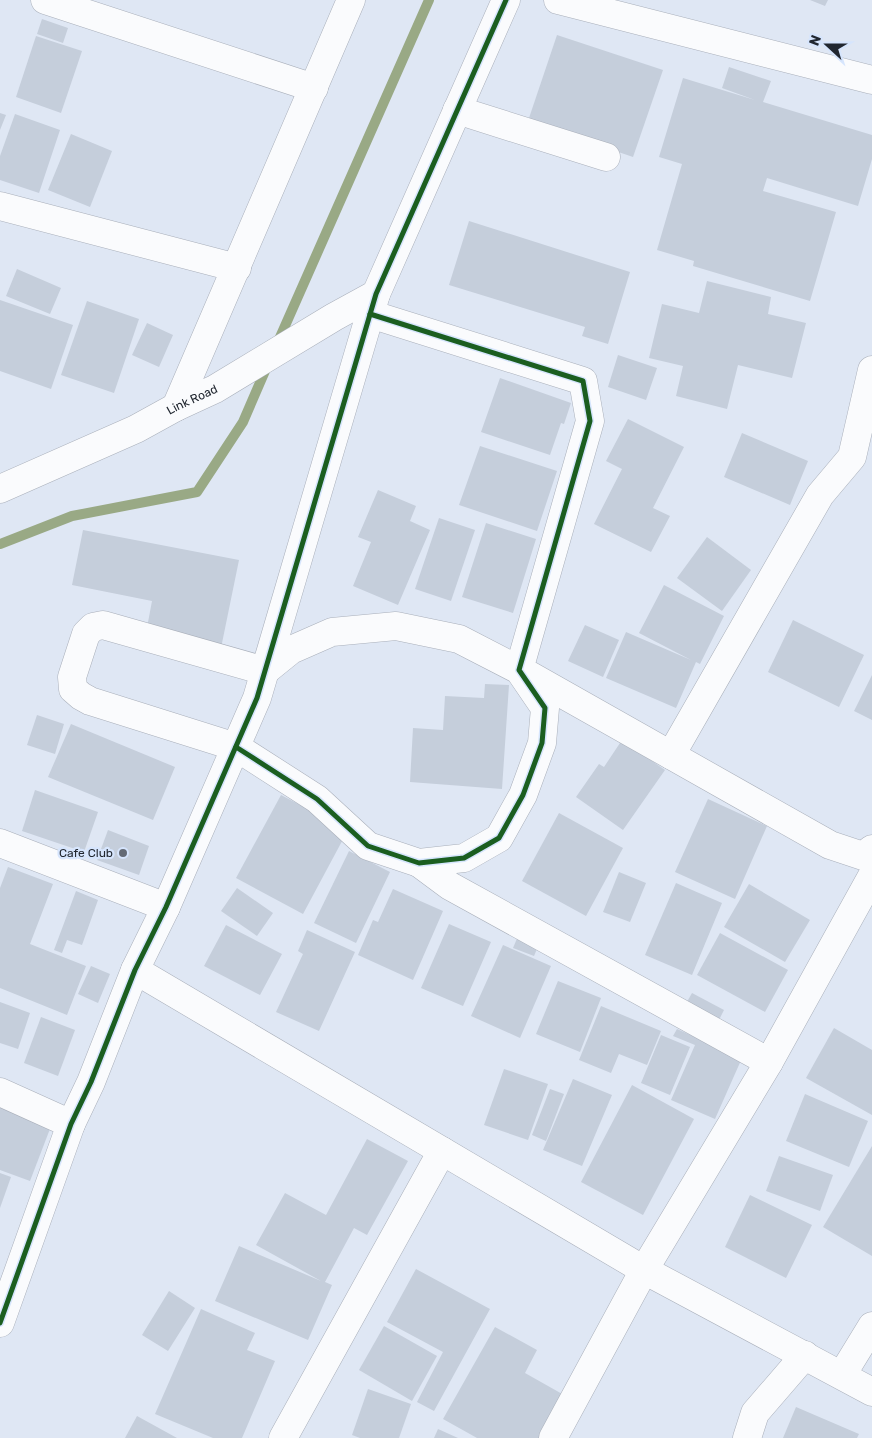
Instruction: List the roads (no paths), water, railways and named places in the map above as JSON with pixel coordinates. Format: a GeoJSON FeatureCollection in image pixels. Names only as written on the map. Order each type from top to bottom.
{"type":"FeatureCollection","features":[{"type":"Feature","properties":{"kind":"street"},"geometry":{"type":"LineString","coordinates":[[45,0],[314,88]]}},
{"type":"Feature","properties":{"kind":"street"},"geometry":{"type":"LineString","coordinates":[[176,407],[352,0]]}},
{"type":"Feature","properties":{"kind":"street"},"geometry":{"type":"LineString","coordinates":[[0,1323],[71,1124],[91,1082],[135,970],[166,907],[257,698],[373,304],[506,0]]}},
{"type":"Feature","properties":{"kind":"street"},"geometry":{"type":"LineString","coordinates":[[558,0],[872,80]]}},
{"type":"Feature","properties":{"kind":"street"},"geometry":{"type":"LineString","coordinates":[[457,110],[606,156]]}},
{"type":"Feature","properties":{"kind":"street"},"geometry":{"type":"LineString","coordinates":[[0,206],[236,268]]}},
{"type":"Feature","properties":{"kind":"street"},"geometry":{"type":"LineString","coordinates":[[373,304],[583,381],[590,422],[519,670]]}},
{"type":"Feature","properties":{"kind":"street","name":"Link Road"},"geometry":{"type":"LineString","coordinates":[[0,489],[136,430],[176,407],[215,389],[334,317],[373,304]]}},
{"type":"Feature","properties":{"kind":"street"},"geometry":{"type":"LineString","coordinates":[[671,755],[820,495],[852,457],[872,370]]}},
{"type":"Feature","properties":{"kind":"street"},"geometry":{"type":"LineString","coordinates":[[265,671],[103,624],[93,627],[86,634],[72,677],[73,689],[90,701],[236,747],[317,799],[368,846],[419,863],[450,886],[769,1062]]}},
{"type":"Feature","properties":{"kind":"street"},"geometry":{"type":"LineString","coordinates":[[265,671],[291,650],[332,632],[396,626],[459,639],[519,670],[830,845],[870,862],[769,1062],[644,1270],[553,1438]]}},
{"type":"Feature","properties":{"kind":"street"},"geometry":{"type":"LineString","coordinates":[[419,863],[464,858],[499,838],[524,795],[542,743],[545,708],[519,670]]}},
{"type":"Feature","properties":{"kind":"street"},"geometry":{"type":"LineString","coordinates":[[0,843],[166,907]]}},
{"type":"Feature","properties":{"kind":"street"},"geometry":{"type":"LineString","coordinates":[[135,970],[644,1270],[872,1392]]}},
{"type":"Feature","properties":{"kind":"street"},"geometry":{"type":"LineString","coordinates":[[0,1092],[71,1124]]}},
{"type":"Feature","properties":{"kind":"street"},"geometry":{"type":"LineString","coordinates":[[284,1438],[442,1151]]}},
{"type":"Feature","properties":{"kind":"street"},"geometry":{"type":"LineString","coordinates":[[842,1375],[872,1326]]}},
{"type":"Feature","properties":{"kind":"street"},"geometry":{"type":"LineString","coordinates":[[747,1438],[755,1414],[805,1355]]}},
{"type":"Feature","properties":{"kind":"waterway"},"geometry":{"type":"LineString","coordinates":[[277,344],[429,0]]}},
{"type":"Feature","properties":{"kind":"waterway"},"geometry":{"type":"LineString","coordinates":[[0,544],[72,516],[197,492],[243,422],[268,364]]}},
{"type":"Feature","properties":{"kind":"place","name":"Cafe Club"},"geometry":{"type":"Point","coordinates":[123,853]}}]}
